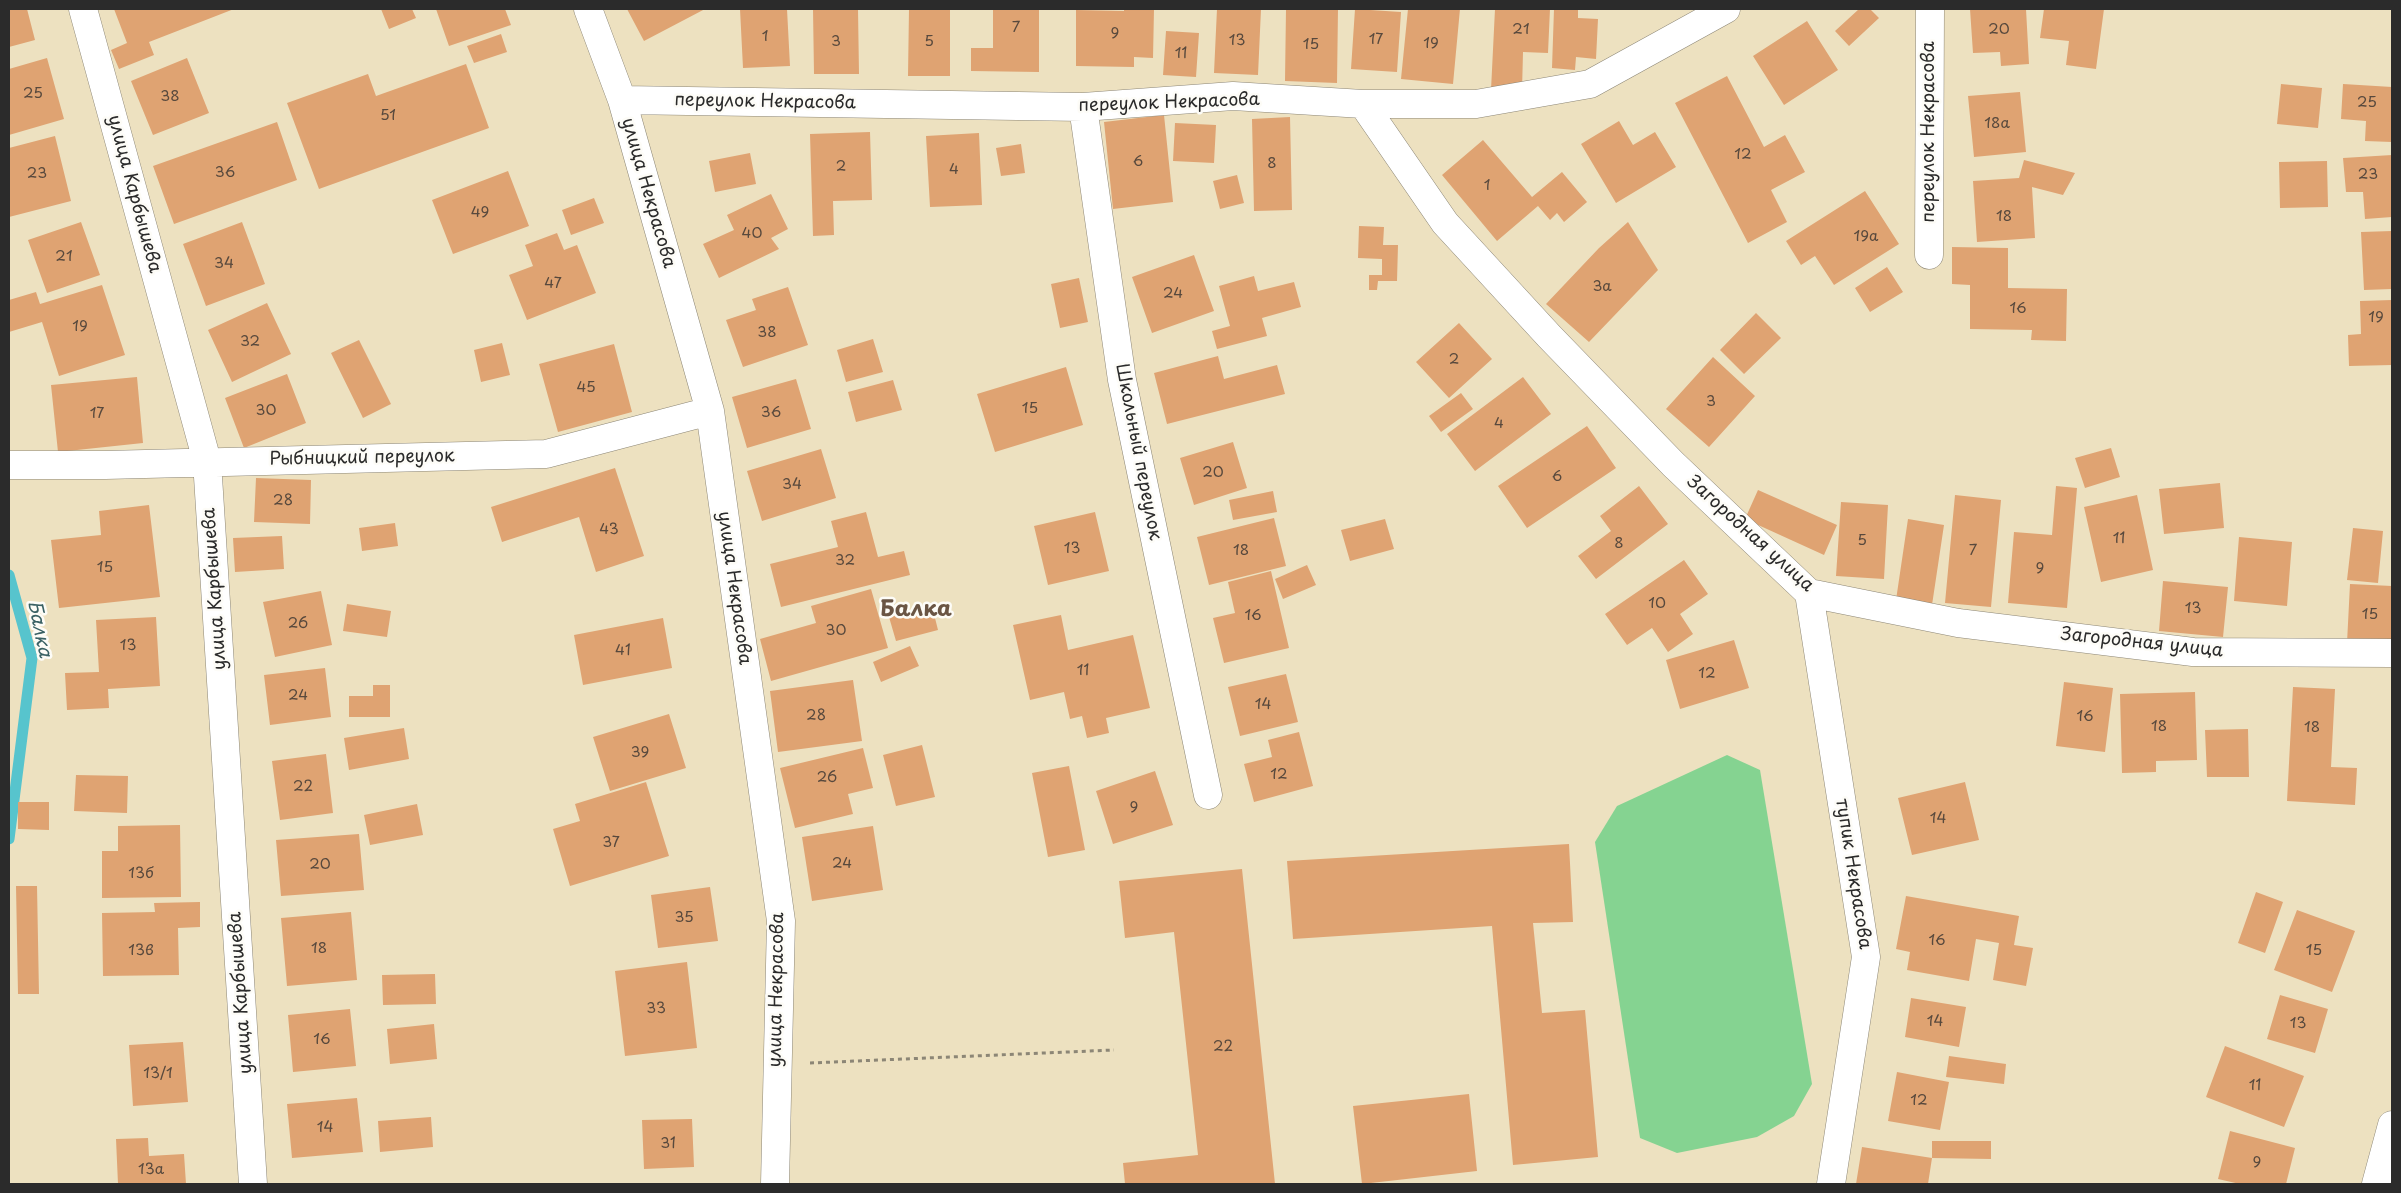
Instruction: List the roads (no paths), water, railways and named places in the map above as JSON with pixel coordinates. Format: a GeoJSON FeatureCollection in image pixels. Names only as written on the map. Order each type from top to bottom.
{"type":"FeatureCollection","features":[{"type":"Feature","properties":{"kind":"street","name":"улица Карбышева"},"geometry":{"type":"LineString","coordinates":[[83,9],[207,461],[253,1184]]}},
{"type":"Feature","properties":{"kind":"street","name":"улица Некрасова"},"geometry":{"type":"LineString","coordinates":[[588,9],[622,100],[710,411],[781,921],[775,1184]]}},
{"type":"Feature","properties":{"kind":"street","name":"переулок Некрасова"},"geometry":{"type":"LineString","coordinates":[[622,100],[1083,107],[1233,96],[1363,104],[1476,104],[1590,84],[1726,9]]}},
{"type":"Feature","properties":{"kind":"street","name":"переулок Некрасова"},"geometry":{"type":"LineString","coordinates":[[1929,254],[1930,9]]}},
{"type":"Feature","properties":{"kind":"street","name":"Загородная улица"},"geometry":{"type":"LineString","coordinates":[[1363,104],[1445,223],[1549,336],[1673,464],[1809,593],[1958,623],[2193,652],[2392,653]]}},
{"type":"Feature","properties":{"kind":"street","name":"Школьный переулок"},"geometry":{"type":"LineString","coordinates":[[1083,107],[1122,380],[1208,795]]}},
{"type":"Feature","properties":{"kind":"street","name":"Рыбницкий переулок"},"geometry":{"type":"LineString","coordinates":[[9,465],[105,465],[546,454],[710,411]]}},
{"type":"Feature","properties":{"kind":"street","name":"тупик Некрасова"},"geometry":{"type":"LineString","coordinates":[[1809,593],[1866,957],[1831,1184]]}},
{"type":"Feature","properties":{"kind":"street"},"geometry":{"type":"LineString","coordinates":[[2376,1184],[2392,1125]]}},
{"type":"Feature","properties":{"kind":"waterway","name":"Балка"},"geometry":{"type":"LineString","coordinates":[[9,575],[32,658],[9,839]]}},
{"type":"Feature","properties":{"kind":"district","name":"Балка"},"geometry":{"type":"Point","coordinates":[916,610]}}]}
